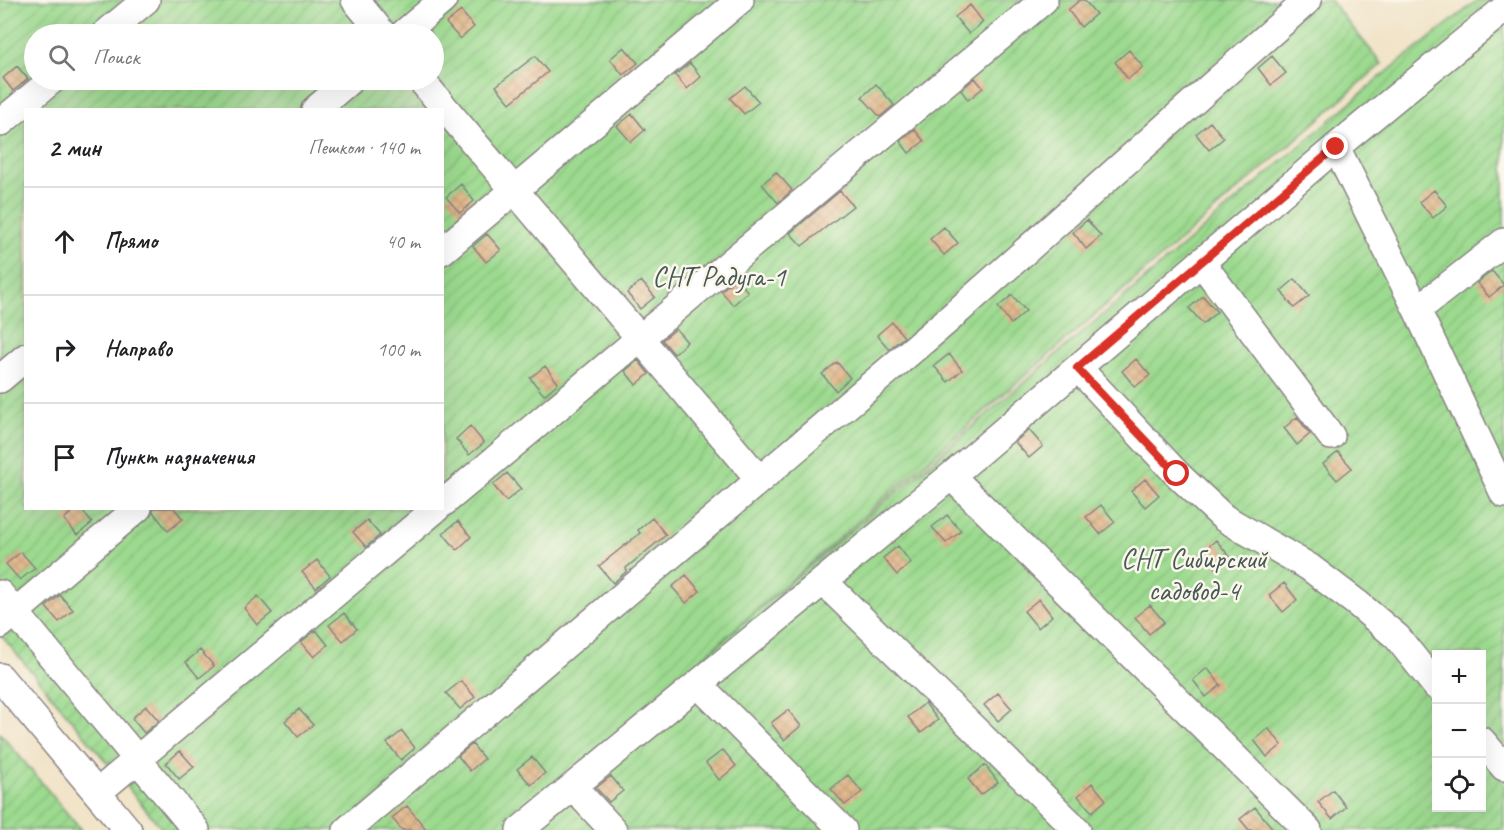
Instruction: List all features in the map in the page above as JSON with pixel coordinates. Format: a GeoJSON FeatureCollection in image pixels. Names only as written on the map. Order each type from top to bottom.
{"type":"FeatureCollection","features":[{"type":"Feature","properties":{"kind":"street"},"geometry":{"type":"LineString","coordinates":[[117,24],[146,0]]}},
{"type":"Feature","properties":{"kind":"street"},"geometry":{"type":"LineString","coordinates":[[355,0],[375,24]]}},
{"type":"Feature","properties":{"kind":"street"},"geometry":{"type":"LineString","coordinates":[[415,24],[443,0]]}},
{"type":"Feature","properties":{"kind":"street"},"geometry":{"type":"LineString","coordinates":[[444,249],[740,0]]}},
{"type":"Feature","properties":{"kind":"street"},"geometry":{"type":"LineString","coordinates":[[444,502],[1044,0]]}},
{"type":"Feature","properties":{"kind":"street"},"geometry":{"type":"LineString","coordinates":[[347,830],[949,320],[1308,0]]}},
{"type":"Feature","properties":{"kind":"street"},"geometry":{"type":"LineString","coordinates":[[520,830],[951,476],[1336,147],[1504,9]]}},
{"type":"Feature","properties":{"kind":"street"},"geometry":{"type":"LineString","coordinates":[[0,123],[39,90]]}},
{"type":"Feature","properties":{"kind":"street"},"geometry":{"type":"LineString","coordinates":[[317,108],[338,90]]}},
{"type":"Feature","properties":{"kind":"street"},"geometry":{"type":"LineString","coordinates":[[430,90],[760,480]]}},
{"type":"Feature","properties":{"kind":"street"},"geometry":{"type":"LineString","coordinates":[[1336,147],[1504,492]]}},
{"type":"Feature","properties":{"kind":"street"},"geometry":{"type":"LineString","coordinates":[[1417,310],[1504,242]]}},
{"type":"Feature","properties":{"kind":"street"},"geometry":{"type":"LineString","coordinates":[[1202,262],[1331,436]]}},
{"type":"Feature","properties":{"kind":"street"},"geometry":{"type":"LineString","coordinates":[[0,379],[24,359]]}},
{"type":"Feature","properties":{"kind":"street"},"geometry":{"type":"LineString","coordinates":[[1077,368],[1177,474],[1224,518],[1309,567],[1358,604],[1397,638],[1432,680]]}},
{"type":"Feature","properties":{"kind":"street"},"geometry":{"type":"LineString","coordinates":[[951,476],[1308,830]]}},
{"type":"Feature","properties":{"kind":"street"},"geometry":{"type":"LineString","coordinates":[[135,510],[5,610],[138,760],[196,830]]}},
{"type":"Feature","properties":{"kind":"street"},"geometry":{"type":"LineString","coordinates":[[97,794],[435,510]]}},
{"type":"Feature","properties":{"kind":"street"},"geometry":{"type":"LineString","coordinates":[[823,580],[1077,830]]}},
{"type":"Feature","properties":{"kind":"street"},"geometry":{"type":"LineString","coordinates":[[0,677],[128,830]]}},
{"type":"Feature","properties":{"kind":"street"},"geometry":{"type":"LineString","coordinates":[[698,684],[843,830]]}},
{"type":"Feature","properties":{"kind":"street"},"geometry":{"type":"LineString","coordinates":[[1486,746],[1504,767]]}},
{"type":"Feature","properties":{"kind":"street"},"geometry":{"type":"LineString","coordinates":[[573,787],[613,830]]}},
{"type":"Feature","properties":{"kind":"green space"},"geometry":{"type":"Polygon","coordinates":[[[0,0],[1330,0],[1382,64],[679,678],[1378,79],[1478,0],[1504,0],[1504,830],[163,830],[0,634],[0,0]]]}},
{"type":"Feature","properties":{"kind":"green space"},"geometry":{"type":"Polygon","coordinates":[[[0,733],[81,830],[0,830],[0,733]]]}},
{"type":"Feature","properties":{"kind":"building"},"geometry":{"type":"Polygon","coordinates":[[[1080,0],[1084,0],[1096,14],[1081,27],[1068,10],[1080,0]]]}},
{"type":"Feature","properties":{"kind":"building"},"geometry":{"type":"Polygon","coordinates":[[[970,5],[983,22],[969,34],[955,17],[970,5]]]}},
{"type":"Feature","properties":{"kind":"building"},"geometry":{"type":"Polygon","coordinates":[[[461,11],[474,27],[460,39],[446,23],[461,11]]]}},
{"type":"Feature","properties":{"kind":"building"},"geometry":{"type":"Polygon","coordinates":[[[624,47],[638,63],[623,75],[610,59],[624,47]]]}},
{"type":"Feature","properties":{"kind":"building"},"geometry":{"type":"Polygon","coordinates":[[[1129,50],[1143,67],[1128,79],[1115,62],[1129,50]]]}},
{"type":"Feature","properties":{"kind":"building"},"geometry":{"type":"Polygon","coordinates":[[[535,56],[548,72],[510,103],[496,86],[535,56]]]}},
{"type":"Feature","properties":{"kind":"building"},"geometry":{"type":"Polygon","coordinates":[[[1272,56],[1286,73],[1271,85],[1258,68],[1272,56]]]}},
{"type":"Feature","properties":{"kind":"building"},"geometry":{"type":"Polygon","coordinates":[[[690,63],[701,77],[687,89],[675,75],[690,63]]]}},
{"type":"Feature","properties":{"kind":"building"},"geometry":{"type":"Polygon","coordinates":[[[17,66],[24,74],[24,82],[13,91],[3,78],[17,66]]]}},
{"type":"Feature","properties":{"kind":"building"},"geometry":{"type":"Polygon","coordinates":[[[975,78],[983,88],[968,100],[961,90],[975,78]]]}},
{"type":"Feature","properties":{"kind":"building"},"geometry":{"type":"Polygon","coordinates":[[[876,84],[894,105],[880,117],[862,97],[876,84]]]}},
{"type":"Feature","properties":{"kind":"building"},"geometry":{"type":"Polygon","coordinates":[[[745,86],[759,102],[744,114],[730,98],[745,86]]]}},
{"type":"Feature","properties":{"kind":"building"},"geometry":{"type":"Polygon","coordinates":[[[632,114],[645,130],[631,142],[617,126],[632,114]]]}},
{"type":"Feature","properties":{"kind":"building"},"geometry":{"type":"Polygon","coordinates":[[[1210,122],[1224,138],[1209,150],[1196,134],[1210,122]]]}},
{"type":"Feature","properties":{"kind":"building"},"geometry":{"type":"Polygon","coordinates":[[[914,129],[924,141],[909,153],[900,141],[914,129]]]}},
{"type":"Feature","properties":{"kind":"building"},"geometry":{"type":"Polygon","coordinates":[[[776,172],[792,190],[778,203],[762,184],[776,172]]]}},
{"type":"Feature","properties":{"kind":"building"},"geometry":{"type":"Polygon","coordinates":[[[461,184],[474,201],[460,213],[446,197],[461,184]]]}},
{"type":"Feature","properties":{"kind":"building"},"geometry":{"type":"Polygon","coordinates":[[[1434,190],[1447,206],[1433,218],[1419,202],[1434,190]]]}},
{"type":"Feature","properties":{"kind":"building"},"geometry":{"type":"Polygon","coordinates":[[[840,191],[853,206],[802,246],[790,233],[840,191]]]}},
{"type":"Feature","properties":{"kind":"building"},"geometry":{"type":"Polygon","coordinates":[[[1087,220],[1101,236],[1086,249],[1073,232],[1087,220]]]}},
{"type":"Feature","properties":{"kind":"building"},"geometry":{"type":"Polygon","coordinates":[[[944,227],[958,243],[944,255],[930,239],[944,227]]]}},
{"type":"Feature","properties":{"kind":"building"},"geometry":{"type":"Polygon","coordinates":[[[487,234],[501,250],[486,262],[473,246],[487,234]]]}},
{"type":"Feature","properties":{"kind":"building"},"geometry":{"type":"Polygon","coordinates":[[[1492,271],[1504,285],[1489,297],[1477,283],[1492,271]]]}},
{"type":"Feature","properties":{"kind":"building"},"geometry":{"type":"Polygon","coordinates":[[[736,278],[748,292],[733,305],[721,291],[736,278]]]}},
{"type":"Feature","properties":{"kind":"building"},"geometry":{"type":"Polygon","coordinates":[[[1295,279],[1309,296],[1294,308],[1281,291],[1295,279]]]}},
{"type":"Feature","properties":{"kind":"building"},"geometry":{"type":"Polygon","coordinates":[[[641,281],[655,297],[640,309],[627,293],[641,281]]]}},
{"type":"Feature","properties":{"kind":"building"},"geometry":{"type":"Polygon","coordinates":[[[1012,295],[1026,311],[1011,324],[998,307],[1012,295]]]}},
{"type":"Feature","properties":{"kind":"building"},"geometry":{"type":"Polygon","coordinates":[[[1203,296],[1217,312],[1203,324],[1189,308],[1203,296]]]}},
{"type":"Feature","properties":{"kind":"building"},"geometry":{"type":"Polygon","coordinates":[[[892,322],[904,337],[889,349],[877,335],[892,322]]]}},
{"type":"Feature","properties":{"kind":"building"},"geometry":{"type":"Polygon","coordinates":[[[676,329],[687,342],[674,354],[662,340],[676,329]]]}},
{"type":"Feature","properties":{"kind":"building"},"geometry":{"type":"Polygon","coordinates":[[[949,354],[962,370],[948,382],[934,366],[949,354]]]}},
{"type":"Feature","properties":{"kind":"building"},"geometry":{"type":"Polygon","coordinates":[[[1136,359],[1150,375],[1135,387],[1122,371],[1136,359]]]}},
{"type":"Feature","properties":{"kind":"building"},"geometry":{"type":"Polygon","coordinates":[[[638,360],[649,374],[636,385],[625,371],[638,360]]]}},
{"type":"Feature","properties":{"kind":"building"},"geometry":{"type":"Polygon","coordinates":[[[837,362],[850,378],[836,391],[822,374],[837,362]]]}},
{"type":"Feature","properties":{"kind":"building"},"geometry":{"type":"Polygon","coordinates":[[[545,366],[558,383],[544,395],[530,378],[545,366]]]}},
{"type":"Feature","properties":{"kind":"building"},"geometry":{"type":"Polygon","coordinates":[[[1297,417],[1310,434],[1297,445],[1284,428],[1297,417]]]}},
{"type":"Feature","properties":{"kind":"building"},"geometry":{"type":"Polygon","coordinates":[[[470,426],[484,443],[469,455],[456,439],[470,426]]]}},
{"type":"Feature","properties":{"kind":"building"},"geometry":{"type":"Polygon","coordinates":[[[1029,430],[1043,446],[1029,458],[1015,442],[1029,430]]]}},
{"type":"Feature","properties":{"kind":"building"},"geometry":{"type":"Polygon","coordinates":[[[1338,452],[1352,468],[1337,480],[1323,464],[1338,452]]]}},
{"type":"Feature","properties":{"kind":"building"},"geometry":{"type":"Polygon","coordinates":[[[507,473],[521,489],[506,501],[493,485],[507,473]]]}},
{"type":"Feature","properties":{"kind":"building"},"geometry":{"type":"Polygon","coordinates":[[[1145,479],[1159,495],[1145,507],[1131,491],[1145,479]]]}},
{"type":"Feature","properties":{"kind":"building"},"geometry":{"type":"Polygon","coordinates":[[[1101,505],[1115,522],[1100,534],[1086,517],[1101,505]]]}},
{"type":"Feature","properties":{"kind":"building"},"geometry":{"type":"Polygon","coordinates":[[[74,510],[82,510],[92,523],[77,535],[64,519],[74,510]]]}},
{"type":"Feature","properties":{"kind":"building"},"geometry":{"type":"Polygon","coordinates":[[[153,510],[176,510],[183,519],[168,531],[153,510]]]}},
{"type":"Feature","properties":{"kind":"building"},"geometry":{"type":"Polygon","coordinates":[[[947,515],[961,531],[946,543],[932,527],[947,515]]]}},
{"type":"Feature","properties":{"kind":"building"},"geometry":{"type":"Polygon","coordinates":[[[652,518],[666,535],[626,568],[627,571],[613,583],[599,566],[640,533],[638,530],[652,518]]]}},
{"type":"Feature","properties":{"kind":"building"},"geometry":{"type":"Polygon","coordinates":[[[367,520],[380,535],[366,547],[353,532],[367,520]]]}},
{"type":"Feature","properties":{"kind":"building"},"geometry":{"type":"Polygon","coordinates":[[[458,521],[471,537],[457,550],[443,533],[458,521]]]}},
{"type":"Feature","properties":{"kind":"building"},"geometry":{"type":"Polygon","coordinates":[[[1216,540],[1230,557],[1216,568],[1202,552],[1216,540]]]}},
{"type":"Feature","properties":{"kind":"building"},"geometry":{"type":"Polygon","coordinates":[[[898,546],[911,563],[897,575],[883,558],[898,546]]]}},
{"type":"Feature","properties":{"kind":"building"},"geometry":{"type":"Polygon","coordinates":[[[21,552],[35,568],[20,580],[6,564],[21,552]]]}},
{"type":"Feature","properties":{"kind":"building"},"geometry":{"type":"Polygon","coordinates":[[[317,560],[330,576],[316,588],[302,572],[317,560]]]}},
{"type":"Feature","properties":{"kind":"building"},"geometry":{"type":"Polygon","coordinates":[[[686,575],[700,591],[686,603],[672,587],[686,575]]]}},
{"type":"Feature","properties":{"kind":"building"},"geometry":{"type":"Polygon","coordinates":[[[1284,583],[1297,600],[1283,612],[1269,595],[1284,583]]]}},
{"type":"Feature","properties":{"kind":"building"},"geometry":{"type":"Polygon","coordinates":[[[60,595],[73,610],[59,622],[46,607],[60,595]]]}},
{"type":"Feature","properties":{"kind":"building"},"geometry":{"type":"Polygon","coordinates":[[[258,596],[272,613],[257,625],[244,608],[258,596]]]}},
{"type":"Feature","properties":{"kind":"building"},"geometry":{"type":"Polygon","coordinates":[[[1039,599],[1052,616],[1038,628],[1024,611],[1039,599]]]}},
{"type":"Feature","properties":{"kind":"building"},"geometry":{"type":"Polygon","coordinates":[[[1150,605],[1164,622],[1149,634],[1135,617],[1150,605]]]}},
{"type":"Feature","properties":{"kind":"building"},"geometry":{"type":"Polygon","coordinates":[[[344,613],[357,629],[343,641],[329,625],[344,613]]]}},
{"type":"Feature","properties":{"kind":"building"},"geometry":{"type":"Polygon","coordinates":[[[316,630],[328,645],[314,657],[301,642],[316,630]]]}},
{"type":"Feature","properties":{"kind":"building"},"geometry":{"type":"Polygon","coordinates":[[[200,650],[214,666],[199,678],[186,662],[200,650]]]}},
{"type":"Feature","properties":{"kind":"building"},"geometry":{"type":"Polygon","coordinates":[[[1207,668],[1221,685],[1206,697],[1193,680],[1207,668]]]}},
{"type":"Feature","properties":{"kind":"building"},"geometry":{"type":"Polygon","coordinates":[[[461,681],[475,697],[460,709],[446,693],[461,681]]]}},
{"type":"Feature","properties":{"kind":"building"},"geometry":{"type":"Polygon","coordinates":[[[998,693],[1012,709],[998,721],[984,705],[998,693]]]}},
{"type":"Feature","properties":{"kind":"building"},"geometry":{"type":"Polygon","coordinates":[[[925,703],[938,720],[921,733],[908,717],[925,703]]]}},
{"type":"Feature","properties":{"kind":"building"},"geometry":{"type":"Polygon","coordinates":[[[146,706],[159,721],[144,733],[132,718],[146,706]]]}},
{"type":"Feature","properties":{"kind":"building"},"geometry":{"type":"Polygon","coordinates":[[[299,709],[313,725],[298,737],[285,721],[299,709]]]}},
{"type":"Feature","properties":{"kind":"building"},"geometry":{"type":"Polygon","coordinates":[[[788,710],[801,726],[784,740],[771,723],[788,710]]]}},
{"type":"Feature","properties":{"kind":"building"},"geometry":{"type":"Polygon","coordinates":[[[1268,728],[1282,745],[1267,757],[1254,740],[1268,728]]]}},
{"type":"Feature","properties":{"kind":"building"},"geometry":{"type":"Polygon","coordinates":[[[402,731],[415,748],[401,760],[387,743],[402,731]]]}},
{"type":"Feature","properties":{"kind":"building"},"geometry":{"type":"Polygon","coordinates":[[[472,744],[484,759],[470,771],[458,756],[472,744]]]}},
{"type":"Feature","properties":{"kind":"building"},"geometry":{"type":"Polygon","coordinates":[[[723,750],[736,766],[719,780],[706,763],[723,750]]]}},
{"type":"Feature","properties":{"kind":"building"},"geometry":{"type":"Polygon","coordinates":[[[180,751],[194,767],[179,779],[166,763],[180,751]]]}},
{"type":"Feature","properties":{"kind":"building"},"geometry":{"type":"Polygon","coordinates":[[[532,757],[545,773],[531,785],[517,769],[532,757]]]}},
{"type":"Feature","properties":{"kind":"building"},"geometry":{"type":"Polygon","coordinates":[[[985,765],[998,782],[981,795],[968,779],[985,765]]]}},
{"type":"Feature","properties":{"kind":"building"},"geometry":{"type":"Polygon","coordinates":[[[848,775],[862,792],[845,805],[831,789],[848,775]]]}},
{"type":"Feature","properties":{"kind":"building"},"geometry":{"type":"Polygon","coordinates":[[[611,776],[623,791],[609,802],[596,788],[611,776]]]}},
{"type":"Feature","properties":{"kind":"building"},"geometry":{"type":"Polygon","coordinates":[[[1092,783],[1106,800],[1092,812],[1078,796],[1092,783]]]}},
{"type":"Feature","properties":{"kind":"building"},"geometry":{"type":"Polygon","coordinates":[[[1333,790],[1346,807],[1332,819],[1318,802],[1333,790]]]}},
{"type":"Feature","properties":{"kind":"building"},"geometry":{"type":"Polygon","coordinates":[[[407,806],[427,830],[402,830],[392,818],[407,806]]]}},
{"type":"Feature","properties":{"kind":"building"},"geometry":{"type":"Polygon","coordinates":[[[1255,807],[1274,830],[1249,830],[1240,819],[1255,807]]]}},
{"type":"Feature","properties":{"kind":"route"},"geometry":{"type":"LineString","coordinates":[[1177,474],[1077,368],[1336,147]]}},
{"type":"Feature","properties":{"kind":"park label","name":"СНТ Радуга-1"},"geometry":{"type":"Point","coordinates":[719,276]}},
{"type":"Feature","properties":{"kind":"park label","name":"СНТ Сибирский садовод-4"},"geometry":{"type":"Point","coordinates":[1194,574]}}]}
